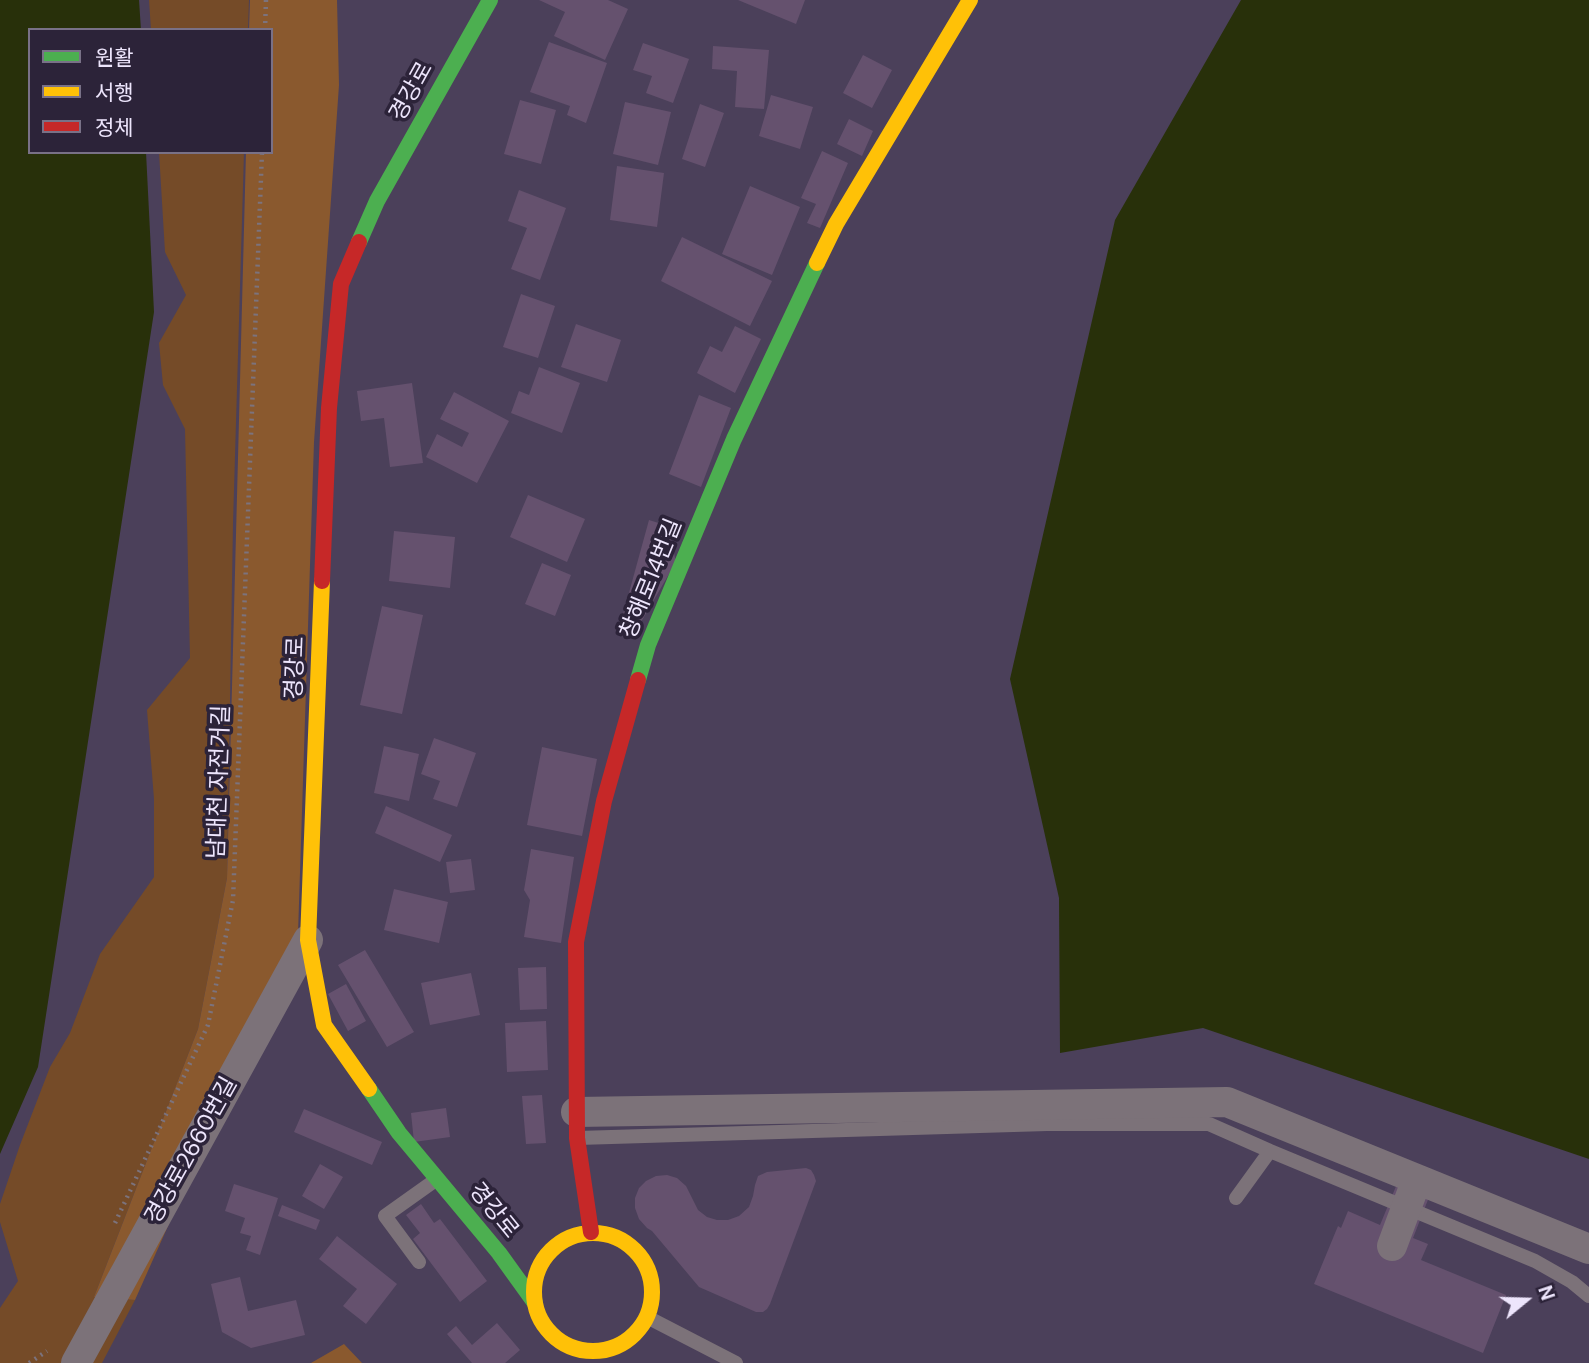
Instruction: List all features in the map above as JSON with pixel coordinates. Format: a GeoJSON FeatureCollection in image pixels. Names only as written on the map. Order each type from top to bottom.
{"type":"FeatureCollection","features":[{"type":"Feature","properties":{"kind":"street","name":"경강로"},"geometry":{"type":"LineString","coordinates":[[490,0],[377,201],[341,284],[328,422],[308,940],[324,1025],[399,1133],[499,1253],[535,1303]]}},
{"type":"Feature","properties":{"kind":"street","name":"창해로14번길"},"geometry":{"type":"LineString","coordinates":[[591,1232],[576,1125],[576,942],[604,802],[648,645],[734,439],[836,224],[970,0]]}},
{"type":"Feature","properties":{"kind":"street","name":"경강로2660번길"},"geometry":{"type":"LineString","coordinates":[[66,1354],[308,940]]}},
{"type":"Feature","properties":{"kind":"street"},"geometry":{"type":"LineString","coordinates":[[576,1125],[1227,1102],[1589,1249]]}},
{"type":"Feature","properties":{"kind":"street"},"geometry":{"type":"LineString","coordinates":[[1392,1246],[1417,1179]]}},
{"type":"Feature","properties":{"kind":"street"},"geometry":{"type":"LineString","coordinates":[[591,1232],[611,1235],[629,1245],[643,1259],[651,1279],[652,1299],[647,1317],[637,1332],[606,1357],[569,1346],[553,1336],[542,1322],[535,1303],[534,1282],[541,1263],[554,1247],[571,1236],[591,1232]]}},
{"type":"Feature","properties":{"kind":"lane"},"geometry":{"type":"LineString","coordinates":[[576,1125],[1209,1124],[1535,1261],[1572,1282],[1589,1296]]}},
{"type":"Feature","properties":{"kind":"lane"},"geometry":{"type":"LineString","coordinates":[[1237,1198],[1270,1151]]}},
{"type":"Feature","properties":{"kind":"lane"},"geometry":{"type":"LineString","coordinates":[[419,1262],[385,1216],[438,1178]]}},
{"type":"Feature","properties":{"kind":"lane"},"geometry":{"type":"LineString","coordinates":[[647,1317],[736,1363]]}},
{"type":"Feature","properties":{"kind":"path"},"geometry":{"type":"LineString","coordinates":[[265,28],[266,0]]}},
{"type":"Feature","properties":{"kind":"path","name":"남대천 자전거길"},"geometry":{"type":"LineString","coordinates":[[110,1233],[208,1025],[233,900],[262,154]]}},
{"type":"Feature","properties":{"kind":"path"},"geometry":{"type":"LineString","coordinates":[[29,1363],[66,1354]]}},
{"type":"Feature","properties":{"kind":"shaded area"},"geometry":{"type":"Polygon","coordinates":[[[0,0],[139,0],[141,28],[28,28],[28,154],[146,154],[154,312],[38,1067],[0,1154],[0,0]]]}},
{"type":"Feature","properties":{"kind":"shaded area"},"geometry":{"type":"Polygon","coordinates":[[[149,0],[249,0],[248,28],[151,28],[149,0]]]}},
{"type":"Feature","properties":{"kind":"shaded area"},"geometry":{"type":"Polygon","coordinates":[[[250,0],[337,0],[339,85],[314,442],[298,934],[135,1300],[94,1297],[198,1029],[227,878],[246,154],[273,154],[273,28],[249,28],[250,0]]]}},
{"type":"Feature","properties":{"kind":"shaded area"},"geometry":{"type":"Polygon","coordinates":[[[1241,0],[1589,0],[1589,1159],[1203,1028],[1060,1053],[1059,898],[1010,679],[1115,220],[1241,0]]]}},
{"type":"Feature","properties":{"kind":"shaded area"},"geometry":{"type":"Polygon","coordinates":[[[159,154],[244,154],[233,523],[227,878],[198,1029],[94,1297],[135,1300],[102,1363],[0,1363],[0,1308],[18,1281],[0,1222],[0,1204],[50,1067],[70,1033],[100,954],[154,877],[154,799],[147,710],[190,658],[185,429],[163,385],[159,343],[186,295],[165,252],[159,154]]]}},
{"type":"Feature","properties":{"kind":"shaded area"},"geometry":{"type":"Polygon","coordinates":[[[344,1344],[362,1363],[311,1363],[344,1344]]]}},
{"type":"Feature","properties":{"kind":"building"},"geometry":{"type":"Polygon","coordinates":[[[539,0],[608,0],[628,9],[605,60],[554,36],[565,12],[539,0]]]}},
{"type":"Feature","properties":{"kind":"building"},"geometry":{"type":"Polygon","coordinates":[[[738,0],[805,0],[796,24],[738,0]]]}},
{"type":"Feature","properties":{"kind":"building"},"geometry":{"type":"Polygon","coordinates":[[[549,42],[607,63],[586,123],[567,115],[570,106],[530,92],[549,42]]]}},
{"type":"Feature","properties":{"kind":"building"},"geometry":{"type":"Polygon","coordinates":[[[643,43],[689,59],[673,103],[646,93],[652,76],[633,70],[643,43]]]}},
{"type":"Feature","properties":{"kind":"building"},"geometry":{"type":"Polygon","coordinates":[[[713,46],[769,50],[764,109],[735,107],[737,71],[712,69],[713,46]]]}},
{"type":"Feature","properties":{"kind":"building"},"geometry":{"type":"Polygon","coordinates":[[[863,55],[892,70],[872,108],[843,93],[863,55]]]}},
{"type":"Feature","properties":{"kind":"building"},"geometry":{"type":"Polygon","coordinates":[[[771,95],[813,107],[800,149],[759,136],[771,95]]]}},
{"type":"Feature","properties":{"kind":"building"},"geometry":{"type":"Polygon","coordinates":[[[520,100],[556,110],[541,164],[504,154],[520,100]]]}},
{"type":"Feature","properties":{"kind":"building"},"geometry":{"type":"Polygon","coordinates":[[[625,102],[671,112],[658,165],[613,154],[625,102]]]}},
{"type":"Feature","properties":{"kind":"building"},"geometry":{"type":"Polygon","coordinates":[[[700,104],[724,113],[705,167],[682,159],[700,104]]]}},
{"type":"Feature","properties":{"kind":"building"},"geometry":{"type":"Polygon","coordinates":[[[849,119],[873,131],[862,156],[837,144],[849,119]]]}},
{"type":"Feature","properties":{"kind":"building"},"geometry":{"type":"Polygon","coordinates":[[[822,151],[848,163],[820,228],[807,223],[816,204],[801,198],[822,151]]]}},
{"type":"Feature","properties":{"kind":"building"},"geometry":{"type":"Polygon","coordinates":[[[617,166],[664,173],[657,227],[610,220],[617,166]]]}},
{"type":"Feature","properties":{"kind":"building"},"geometry":{"type":"Polygon","coordinates":[[[750,186],[800,207],[772,275],[722,254],[750,186]]]}},
{"type":"Feature","properties":{"kind":"building"},"geometry":{"type":"Polygon","coordinates":[[[519,190],[566,208],[540,280],[511,269],[527,228],[508,221],[519,190]]]}},
{"type":"Feature","properties":{"kind":"building"},"geometry":{"type":"Polygon","coordinates":[[[682,237],[772,281],[750,326],[661,281],[682,237]]]}},
{"type":"Feature","properties":{"kind":"building"},"geometry":{"type":"Polygon","coordinates":[[[521,294],[555,306],[538,358],[503,347],[521,294]]]}},
{"type":"Feature","properties":{"kind":"building"},"geometry":{"type":"Polygon","coordinates":[[[576,324],[621,340],[607,382],[561,367],[576,324]]]}},
{"type":"Feature","properties":{"kind":"building"},"geometry":{"type":"Polygon","coordinates":[[[735,326],[761,339],[735,393],[697,373],[710,346],[722,352],[735,326]]]}},
{"type":"Feature","properties":{"kind":"building"},"geometry":{"type":"Polygon","coordinates":[[[539,367],[580,383],[562,433],[511,413],[519,391],[529,395],[539,367]]]}},
{"type":"Feature","properties":{"kind":"building"},"geometry":{"type":"Polygon","coordinates":[[[412,383],[423,463],[390,467],[384,418],[361,421],[357,391],[412,383]]]}},
{"type":"Feature","properties":{"kind":"building"},"geometry":{"type":"Polygon","coordinates":[[[454,392],[509,421],[477,483],[426,457],[437,434],[462,447],[469,433],[440,419],[454,392]]]}},
{"type":"Feature","properties":{"kind":"building"},"geometry":{"type":"Polygon","coordinates":[[[699,395],[731,408],[701,487],[669,474],[699,395]]]}},
{"type":"Feature","properties":{"kind":"building"},"geometry":{"type":"Polygon","coordinates":[[[528,495],[585,519],[567,562],[510,537],[528,495]]]}},
{"type":"Feature","properties":{"kind":"building"},"geometry":{"type":"Polygon","coordinates":[[[649,520],[668,526],[676,562],[634,634],[619,629],[649,520]]]}},
{"type":"Feature","properties":{"kind":"building"},"geometry":{"type":"Polygon","coordinates":[[[394,531],[455,537],[450,588],[389,581],[394,531]]]}},
{"type":"Feature","properties":{"kind":"building"},"geometry":{"type":"Polygon","coordinates":[[[542,563],[571,575],[555,616],[525,604],[542,563]]]}},
{"type":"Feature","properties":{"kind":"building"},"geometry":{"type":"Polygon","coordinates":[[[382,606],[423,615],[402,714],[360,705],[382,606]]]}},
{"type":"Feature","properties":{"kind":"building"},"geometry":{"type":"Polygon","coordinates":[[[434,738],[476,753],[457,807],[433,799],[440,781],[421,774],[434,738]]]}},
{"type":"Feature","properties":{"kind":"building"},"geometry":{"type":"Polygon","coordinates":[[[384,746],[419,754],[409,801],[374,793],[384,746]]]}},
{"type":"Feature","properties":{"kind":"building"},"geometry":{"type":"Polygon","coordinates":[[[542,747],[597,759],[582,836],[527,825],[542,747]]]}},
{"type":"Feature","properties":{"kind":"building"},"geometry":{"type":"Polygon","coordinates":[[[386,806],[452,835],[440,862],[375,833],[386,806]]]}},
{"type":"Feature","properties":{"kind":"building"},"geometry":{"type":"Polygon","coordinates":[[[531,849],[574,857],[561,943],[524,937],[530,900],[524,890],[531,849]]]}},
{"type":"Feature","properties":{"kind":"building"},"geometry":{"type":"Polygon","coordinates":[[[471,859],[475,890],[450,893],[446,862],[471,859]]]}},
{"type":"Feature","properties":{"kind":"building"},"geometry":{"type":"Polygon","coordinates":[[[394,889],[448,902],[439,943],[384,930],[394,889]]]}},
{"type":"Feature","properties":{"kind":"building"},"geometry":{"type":"Polygon","coordinates":[[[365,950],[414,1032],[387,1047],[338,965],[365,950]]]}},
{"type":"Feature","properties":{"kind":"building"},"geometry":{"type":"Polygon","coordinates":[[[546,967],[547,1009],[520,1010],[518,968],[546,967]]]}},
{"type":"Feature","properties":{"kind":"building"},"geometry":{"type":"Polygon","coordinates":[[[471,973],[480,1015],[430,1025],[421,983],[471,973]]]}},
{"type":"Feature","properties":{"kind":"building"},"geometry":{"type":"Polygon","coordinates":[[[346,984],[366,1021],[348,1031],[328,994],[346,984]]]}},
{"type":"Feature","properties":{"kind":"building"},"geometry":{"type":"Polygon","coordinates":[[[546,1021],[548,1070],[507,1072],[505,1023],[546,1021]]]}},
{"type":"Feature","properties":{"kind":"building"},"geometry":{"type":"Polygon","coordinates":[[[542,1095],[546,1143],[526,1144],[522,1096],[542,1095]]]}},
{"type":"Feature","properties":{"kind":"building"},"geometry":{"type":"Polygon","coordinates":[[[446,1108],[450,1137],[414,1142],[411,1113],[446,1108]]]}},
{"type":"Feature","properties":{"kind":"building"},"geometry":{"type":"Polygon","coordinates":[[[304,1109],[382,1142],[372,1165],[294,1132],[304,1109]]]}},
{"type":"Feature","properties":{"kind":"building"},"geometry":{"type":"Polygon","coordinates":[[[320,1164],[343,1177],[324,1209],[302,1196],[320,1164]]]}},
{"type":"Feature","properties":{"kind":"building"},"geometry":{"type":"Polygon","coordinates":[[[806,1168],[811,1170],[816,1181],[770,1304],[763,1312],[756,1312],[699,1287],[639,1219],[635,1208],[639,1188],[656,1176],[667,1175],[677,1178],[686,1186],[698,1210],[707,1217],[728,1220],[739,1216],[749,1207],[758,1176],[767,1172],[806,1168]]]}},
{"type":"Feature","properties":{"kind":"building"},"geometry":{"type":"Polygon","coordinates":[[[1399,1179],[1431,1192],[1413,1238],[1428,1244],[1421,1260],[1506,1295],[1483,1353],[1314,1284],[1338,1226],[1341,1228],[1348,1211],[1380,1225],[1399,1179]]]}},
{"type":"Feature","properties":{"kind":"building"},"geometry":{"type":"Polygon","coordinates":[[[234,1184],[278,1198],[260,1255],[246,1250],[251,1236],[240,1233],[245,1218],[225,1211],[234,1184]]]}},
{"type":"Feature","properties":{"kind":"building"},"geometry":{"type":"Polygon","coordinates":[[[421,1204],[434,1223],[440,1219],[487,1281],[460,1302],[413,1239],[420,1233],[406,1215],[421,1204]]]}},
{"type":"Feature","properties":{"kind":"building"},"geometry":{"type":"Polygon","coordinates":[[[282,1205],[320,1220],[316,1230],[278,1216],[282,1205]]]}},
{"type":"Feature","properties":{"kind":"building"},"geometry":{"type":"Polygon","coordinates":[[[337,1236],[397,1284],[366,1324],[343,1306],[357,1289],[319,1259],[337,1236]]]}},
{"type":"Feature","properties":{"kind":"building"},"geometry":{"type":"Polygon","coordinates":[[[240,1277],[248,1311],[296,1300],[305,1335],[251,1348],[222,1332],[211,1284],[240,1277]]]}},
{"type":"Feature","properties":{"kind":"building"},"geometry":{"type":"Polygon","coordinates":[[[497,1323],[520,1350],[505,1363],[472,1363],[447,1334],[456,1326],[472,1345],[497,1323]]]}},
{"type":"Feature","properties":{"kind":"traffic: fast"},"geometry":{"type":"LineString","coordinates":[[359,242],[377,201],[490,0]]}},
{"type":"Feature","properties":{"kind":"traffic: fast"},"geometry":{"type":"LineString","coordinates":[[638,680],[648,645],[734,439],[817,263]]}},
{"type":"Feature","properties":{"kind":"traffic: fast"},"geometry":{"type":"LineString","coordinates":[[369,1089],[399,1133],[499,1253],[535,1303]]}},
{"type":"Feature","properties":{"kind":"traffic: slow"},"geometry":{"type":"LineString","coordinates":[[817,263],[836,224],[970,0]]}},
{"type":"Feature","properties":{"kind":"traffic: slow"},"geometry":{"type":"LineString","coordinates":[[322,581],[308,940],[324,1025],[369,1089]]}},
{"type":"Feature","properties":{"kind":"traffic: slow"},"geometry":{"type":"LineString","coordinates":[[593,1233],[616,1237],[635,1250],[648,1269],[652,1292],[648,1315],[635,1334],[616,1347],[593,1351],[570,1347],[551,1334],[538,1315],[534,1292],[538,1269],[551,1250],[570,1237],[593,1233]]}},
{"type":"Feature","properties":{"kind":"traffic: jam"},"geometry":{"type":"LineString","coordinates":[[322,581],[329,408],[341,284],[359,242]]}},
{"type":"Feature","properties":{"kind":"traffic: jam"},"geometry":{"type":"LineString","coordinates":[[591,1232],[577,1138],[576,942],[604,801],[638,680]]}}]}
